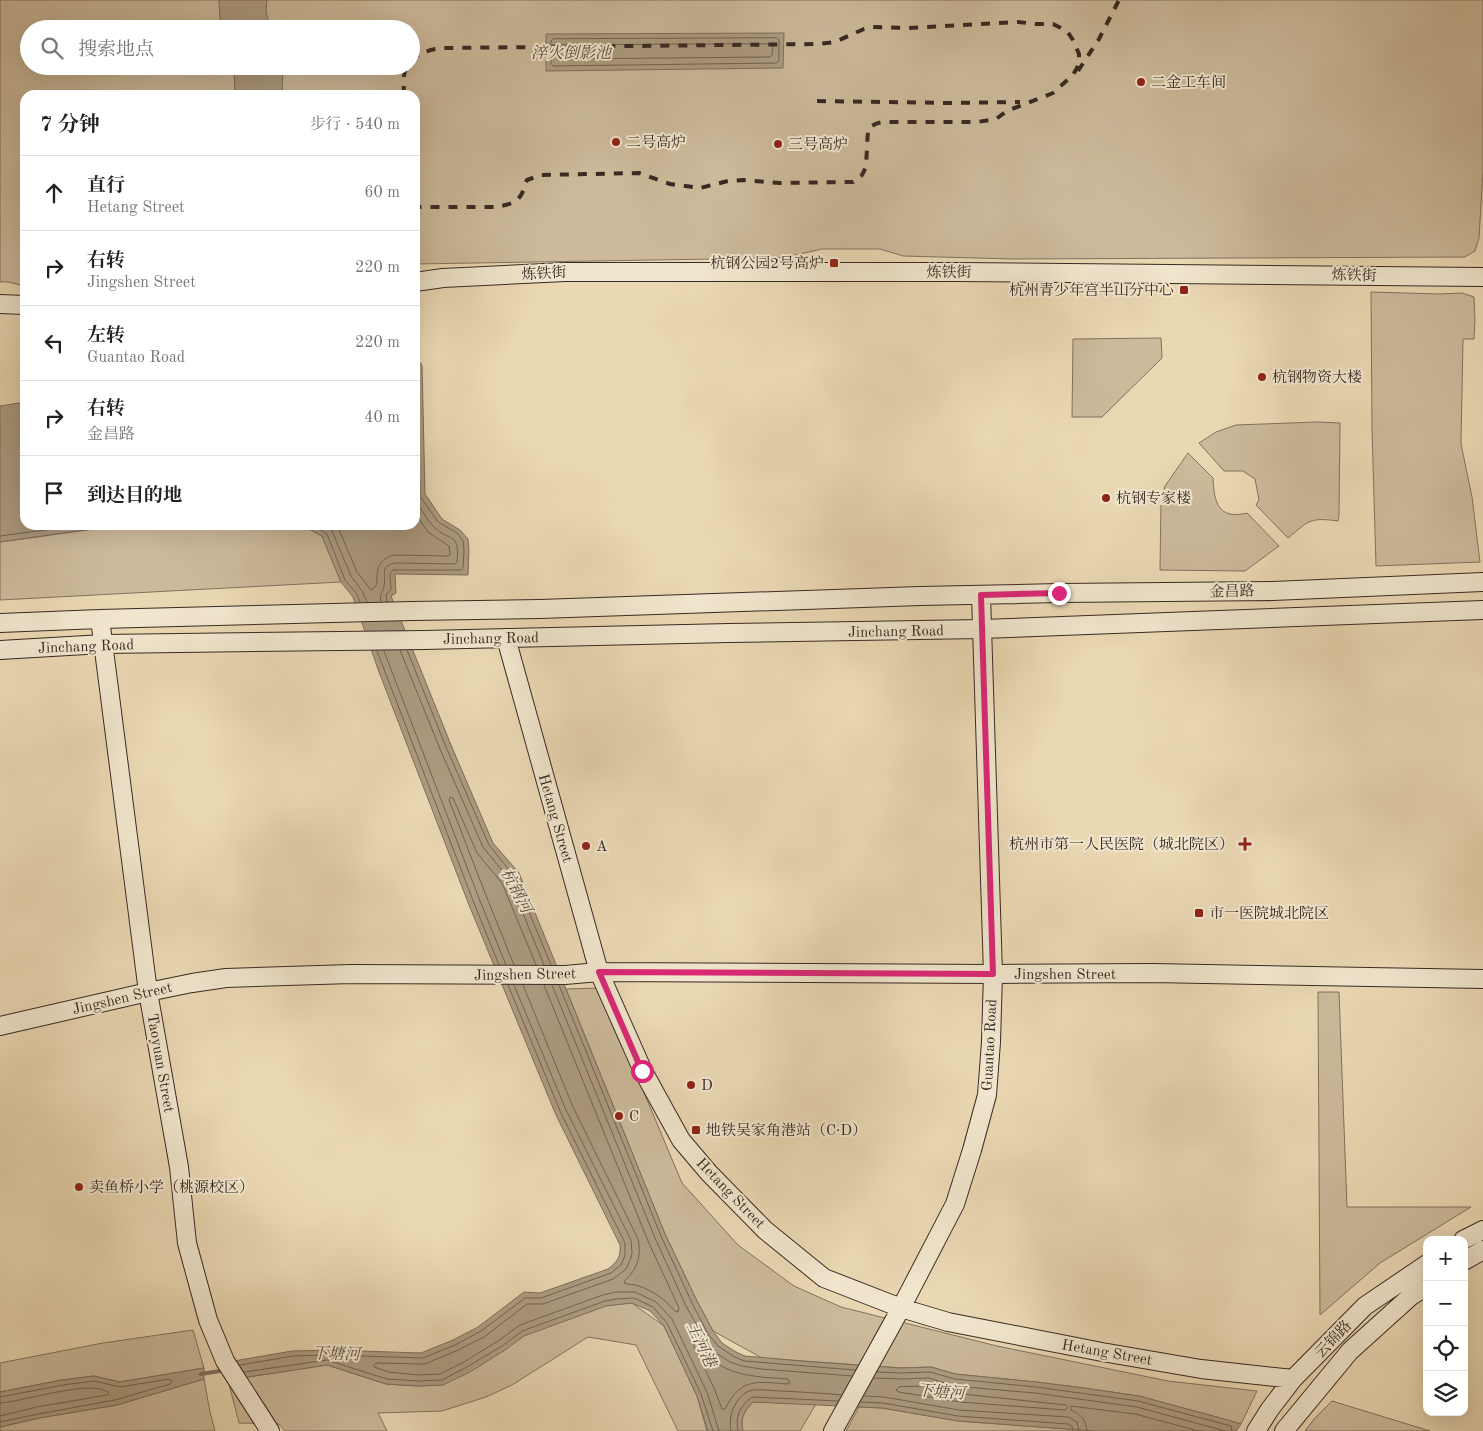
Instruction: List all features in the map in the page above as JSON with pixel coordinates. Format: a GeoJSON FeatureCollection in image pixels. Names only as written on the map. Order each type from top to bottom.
{"type":"FeatureCollection","features":[{"type":"Feature","properties":{"kind":"street","name":"炼铁街"},"geometry":{"type":"LineString","coordinates":[[420,281],[443,278],[565,272],[958,272],[1483,277]]}},
{"type":"Feature","properties":{"kind":"street"},"geometry":{"type":"LineString","coordinates":[[0,304],[20,304]]}},
{"type":"Feature","properties":{"kind":"street","name":"金昌路"},"geometry":{"type":"LineString","coordinates":[[981,595],[1272,591],[1483,582]]}},
{"type":"Feature","properties":{"kind":"street","name":"Jinchang Road"},"geometry":{"type":"LineString","coordinates":[[0,624],[100,619],[540,609],[981,595]]}},
{"type":"Feature","properties":{"kind":"street","name":"Guantao Road"},"geometry":{"type":"LineString","coordinates":[[833,1431],[901,1308],[955,1204],[987,1095],[993,974],[981,595]]}},
{"type":"Feature","properties":{"kind":"street","name":"金昌路"},"geometry":{"type":"LineString","coordinates":[[982,629],[1483,610]]}},
{"type":"Feature","properties":{"kind":"street","name":"Taoyuan Street"},"geometry":{"type":"LineString","coordinates":[[100,619],[148,992],[179,1167],[187,1243],[208,1320],[225,1361],[265,1425]]}},
{"type":"Feature","properties":{"kind":"street","name":"Jinchang Road"},"geometry":{"type":"LineString","coordinates":[[0,650],[103,644],[982,629]]}},
{"type":"Feature","properties":{"kind":"street","name":"Hetang Street"},"geometry":{"type":"LineString","coordinates":[[506,638],[599,972],[642,1071],[681,1140],[709,1173],[765,1230],[824,1278],[901,1308],[948,1322],[1201,1369],[1293,1380]]}},
{"type":"Feature","properties":{"kind":"street","name":"Jingshen Street"},"geometry":{"type":"LineString","coordinates":[[0,1026],[192,983],[226,978],[351,974],[565,975],[599,972],[1152,973],[1483,979]]}},
{"type":"Feature","properties":{"kind":"street"},"geometry":{"type":"LineString","coordinates":[[1468,1238],[1483,1230]]}},
{"type":"Feature","properties":{"kind":"street"},"geometry":{"type":"LineString","coordinates":[[1468,1259],[1483,1250]]}},
{"type":"Feature","properties":{"kind":"street","name":"云锦路"},"geometry":{"type":"LineString","coordinates":[[1257,1429],[1293,1380],[1365,1306],[1423,1267]]}},
{"type":"Feature","properties":{"kind":"street","name":"云锦路"},"geometry":{"type":"LineString","coordinates":[[1284,1431],[1350,1351],[1411,1296],[1423,1288]]}},
{"type":"Feature","properties":{"kind":"shaded area"},"geometry":{"type":"Polygon","coordinates":[[[0,0],[1483,0],[1483,171],[1479,238],[1475,251],[1465,257],[1012,259],[903,256],[880,249],[822,249],[775,258],[420,264],[420,90],[20,90],[20,285],[0,282],[0,0]]]}},
{"type":"Feature","properties":{"kind":"shaded area"},"geometry":{"type":"Polygon","coordinates":[[[1371,292],[1462,293],[1474,297],[1474,339],[1463,339],[1461,444],[1472,497],[1480,562],[1376,566],[1371,292]]]}},
{"type":"Feature","properties":{"kind":"shaded area"},"geometry":{"type":"Polygon","coordinates":[[[1161,338],[1162,358],[1102,417],[1072,417],[1073,339],[1161,338]]]}},
{"type":"Feature","properties":{"kind":"shaded area"},"geometry":{"type":"Polygon","coordinates":[[[1340,423],[1338,521],[1315,520],[1305,524],[1288,538],[1256,505],[1259,500],[1255,479],[1243,471],[1224,471],[1199,443],[1216,432],[1236,425],[1340,423]]]}},
{"type":"Feature","properties":{"kind":"shaded area"},"geometry":{"type":"Polygon","coordinates":[[[1188,453],[1213,478],[1215,495],[1220,507],[1230,514],[1247,513],[1279,546],[1245,571],[1160,570],[1161,501],[1165,486],[1188,453]]]}},
{"type":"Feature","properties":{"kind":"shaded area"},"geometry":{"type":"Polygon","coordinates":[[[87,530],[311,530],[322,536],[341,582],[0,600],[0,542],[87,530]]]}},
{"type":"Feature","properties":{"kind":"shaded area"},"geometry":{"type":"Polygon","coordinates":[[[600,988],[682,1183],[738,1245],[794,1286],[841,1307],[997,1346],[1168,1381],[1257,1391],[1241,1424],[1139,1396],[1084,1388],[955,1374],[931,1367],[901,1368],[762,1358],[713,1331],[665,1234],[566,989],[600,988]]]}},
{"type":"Feature","properties":{"kind":"shaded area"},"geometry":{"type":"Polygon","coordinates":[[[1318,992],[1339,992],[1347,1207],[1471,1207],[1380,1263],[1320,1315],[1318,992]]]}},
{"type":"Feature","properties":{"kind":"shaded area"},"geometry":{"type":"Polygon","coordinates":[[[632,1303],[664,1326],[697,1396],[707,1431],[678,1431],[636,1345],[588,1337],[512,1385],[486,1397],[442,1411],[378,1413],[387,1431],[285,1431],[279,1424],[239,1423],[228,1380],[327,1365],[386,1384],[443,1385],[534,1310],[632,1303]]]}},
{"type":"Feature","properties":{"kind":"shaded area"},"geometry":{"type":"Polygon","coordinates":[[[193,1330],[204,1368],[120,1382],[94,1376],[0,1392],[0,1363],[103,1343],[193,1330]]]}},
{"type":"Feature","properties":{"kind":"shaded area"},"geometry":{"type":"Polygon","coordinates":[[[204,1379],[215,1431],[0,1431],[0,1427],[39,1418],[117,1405],[204,1379]]]}},
{"type":"Feature","properties":{"kind":"shaded area"},"geometry":{"type":"Polygon","coordinates":[[[1332,1401],[1430,1431],[1305,1431],[1332,1401]]]}},
{"type":"Feature","properties":{"kind":"shaded area"},"geometry":{"type":"Polygon","coordinates":[[[753,1402],[816,1404],[800,1431],[743,1431],[742,1422],[744,1415],[747,1408],[753,1402]]]}},
{"type":"Feature","properties":{"kind":"shaded area"},"geometry":{"type":"Polygon","coordinates":[[[859,1407],[882,1408],[958,1421],[1095,1431],[846,1431],[859,1407]]]}},
{"type":"Feature","properties":{"kind":"water"},"geometry":{"type":"Polygon","coordinates":[[[219,0],[267,0],[266,11],[268,20],[220,19],[219,0]]]}},
{"type":"Feature","properties":{"kind":"water","name":"淬火倒影池"},"geometry":{"type":"Polygon","coordinates":[[[784,33],[783,68],[546,71],[546,34],[784,33]]]}},
{"type":"Feature","properties":{"kind":"water"},"geometry":{"type":"Polygon","coordinates":[[[234,75],[283,75],[282,90],[235,90],[234,75]]]}},
{"type":"Feature","properties":{"kind":"water"},"geometry":{"type":"Polygon","coordinates":[[[420,362],[422,365],[425,494],[442,519],[460,530],[468,539],[468,575],[395,574],[396,593],[391,596],[493,843],[519,873],[665,1234],[697,1301],[713,1331],[722,1343],[745,1356],[901,1368],[931,1367],[955,1374],[1036,1382],[1139,1396],[1241,1424],[1236,1431],[1095,1431],[958,1421],[882,1408],[753,1402],[747,1408],[744,1415],[742,1422],[743,1431],[708,1431],[697,1396],[664,1326],[650,1311],[632,1303],[606,1306],[524,1336],[470,1372],[443,1385],[386,1384],[327,1365],[228,1380],[222,1363],[292,1351],[331,1350],[421,1353],[478,1327],[524,1292],[540,1293],[608,1269],[616,1261],[620,1253],[620,1245],[556,1115],[469,905],[379,672],[353,597],[341,582],[322,536],[311,530],[420,530],[420,362]]]}},
{"type":"Feature","properties":{"kind":"water"},"geometry":{"type":"Polygon","coordinates":[[[20,403],[20,530],[85,530],[0,542],[0,406],[20,403]]]}},
{"type":"Feature","properties":{"kind":"water"},"geometry":{"type":"Polygon","coordinates":[[[204,1368],[204,1379],[117,1405],[39,1418],[0,1427],[0,1392],[94,1376],[120,1382],[204,1368]]]}},
{"type":"Feature","properties":{"kind":"waterway","name":"下塘河"},"geometry":{"type":"LineString","coordinates":[[201,1374],[226,1370]]}},
{"type":"Feature","properties":{"kind":"railway"},"geometry":{"type":"LineString","coordinates":[[1078,71],[1099,39],[1119,0]]}},
{"type":"Feature","properties":{"kind":"railway"},"geometry":{"type":"LineString","coordinates":[[420,54],[426,51],[444,48],[818,44],[835,42],[872,27],[908,28],[1018,22],[1053,24],[1067,31],[1079,54],[1079,64],[1073,75],[1053,93],[1007,111],[996,119],[977,122],[886,122],[873,125],[868,129],[866,167],[862,175],[853,182],[780,183],[743,180],[728,181],[700,188],[670,184],[639,173],[541,175],[527,180],[519,198],[507,205],[496,207],[420,207]]}},
{"type":"Feature","properties":{"kind":"railway"},"geometry":{"type":"LineString","coordinates":[[404,75],[404,90]]}},
{"type":"Feature","properties":{"kind":"railway"},"geometry":{"type":"LineString","coordinates":[[817,101],[1020,102]]}},
{"type":"Feature","properties":{"kind":"place","name":"二金工车间"},"geometry":{"type":"Point","coordinates":[1141,82]}},
{"type":"Feature","properties":{"kind":"place","name":"二号高炉"},"geometry":{"type":"Point","coordinates":[616,142]}},
{"type":"Feature","properties":{"kind":"place","name":"三号高炉"},"geometry":{"type":"Point","coordinates":[778,144]}},
{"type":"Feature","properties":{"kind":"place","name":"杭钢公园2号高炉"},"geometry":{"type":"Point","coordinates":[834,263]}},
{"type":"Feature","properties":{"kind":"place","name":"杭州青少年宫半山分中心"},"geometry":{"type":"Point","coordinates":[1184,290]}},
{"type":"Feature","properties":{"kind":"place","name":"杭钢物资大楼"},"geometry":{"type":"Point","coordinates":[1262,377]}},
{"type":"Feature","properties":{"kind":"place","name":"杭钢专家楼"},"geometry":{"type":"Point","coordinates":[1106,498]}},
{"type":"Feature","properties":{"kind":"place","name":"杭州市第一人民医院（城北院区）"},"geometry":{"type":"Point","coordinates":[1245,844]}},
{"type":"Feature","properties":{"kind":"place","name":"A"},"geometry":{"type":"Point","coordinates":[586,846]}},
{"type":"Feature","properties":{"kind":"place","name":"市一医院城北院区"},"geometry":{"type":"Point","coordinates":[1199,913]}},
{"type":"Feature","properties":{"kind":"place","name":"D"},"geometry":{"type":"Point","coordinates":[691,1085]}},
{"type":"Feature","properties":{"kind":"place","name":"C"},"geometry":{"type":"Point","coordinates":[619,1116]}},
{"type":"Feature","properties":{"kind":"place","name":"地铁吴家角港站（C·D）"},"geometry":{"type":"Point","coordinates":[696,1130]}},
{"type":"Feature","properties":{"kind":"place","name":"卖鱼桥小学（桃源校区）"},"geometry":{"type":"Point","coordinates":[79,1187]}},
{"type":"Feature","properties":{"kind":"route"},"geometry":{"type":"LineString","coordinates":[[642,1071],[599,972],[993,974],[981,595],[1059,593]]}},
{"type":"Feature","properties":{"kind":"water label","name":"杭钢河"},"geometry":{"type":"Point","coordinates":[517,890]}},
{"type":"Feature","properties":{"kind":"water label","name":"王河港"},"geometry":{"type":"Point","coordinates":[702,1344]}}]}
